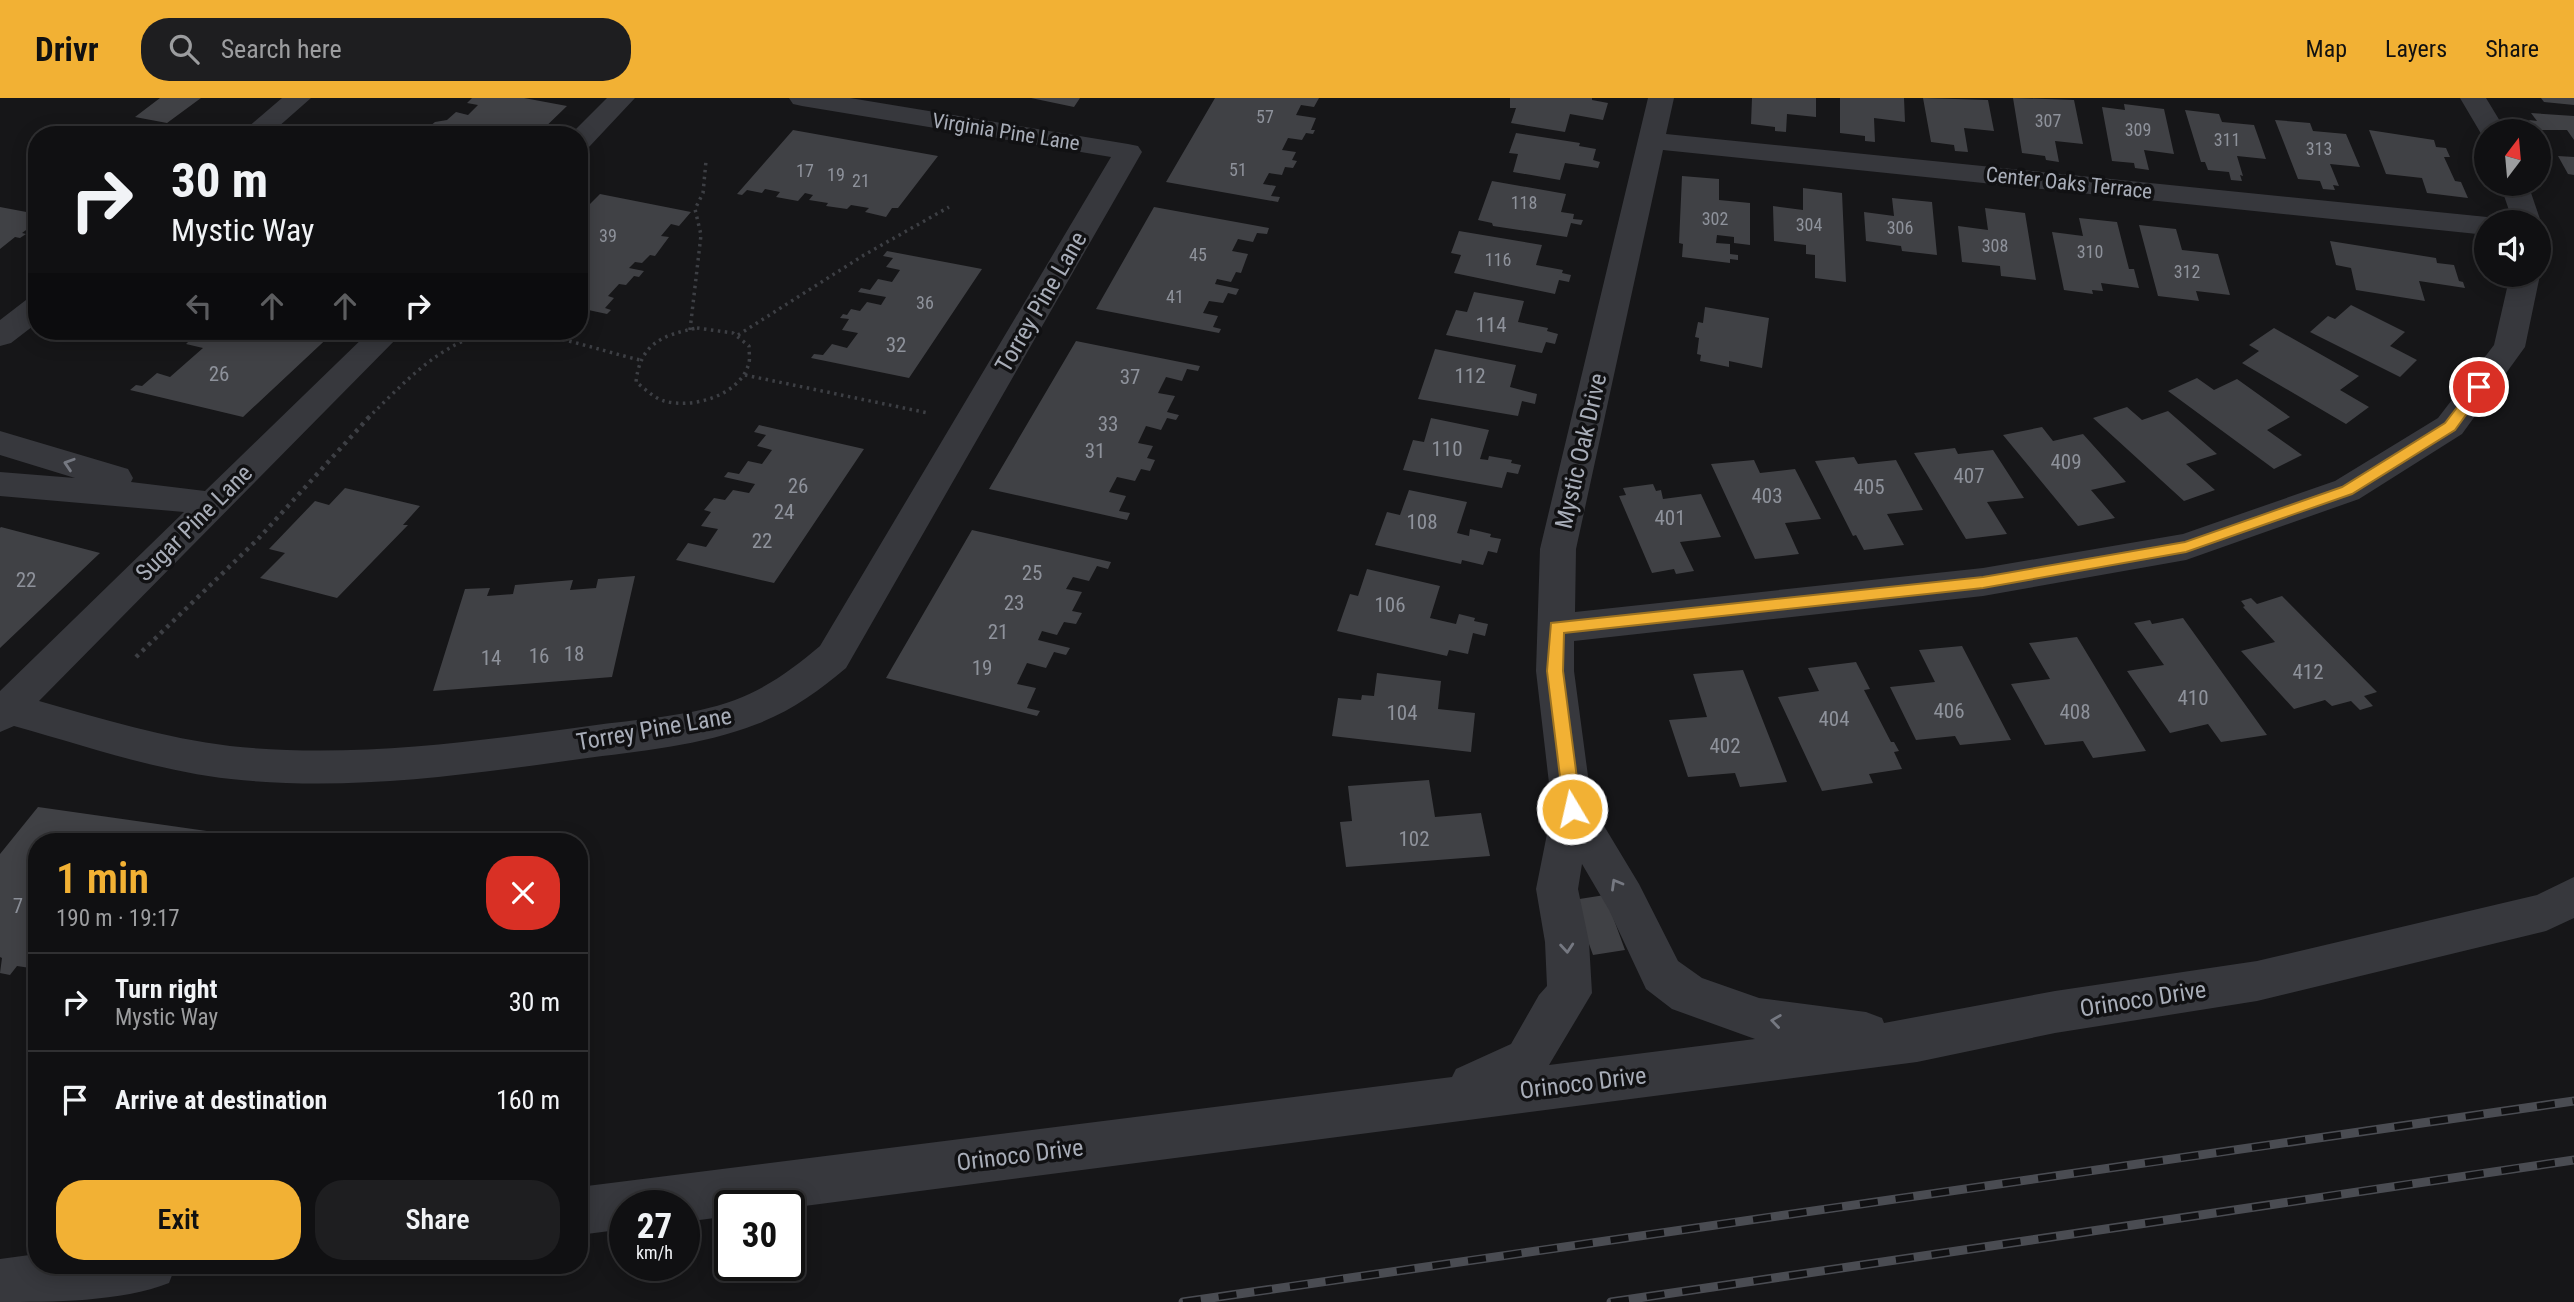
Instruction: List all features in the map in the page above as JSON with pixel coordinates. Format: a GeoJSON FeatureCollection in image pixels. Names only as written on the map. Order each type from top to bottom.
{"type":"FeatureCollection","features":[{"type":"Feature","properties":{"kind":"street"},"geometry":{"type":"LineString","coordinates":[[263,126],[298,98]]}},
{"type":"Feature","properties":{"kind":"street"},"geometry":{"type":"LineString","coordinates":[[588,132],[622,98]]}},
{"type":"Feature","properties":{"kind":"street","name":"Virginia Pine Lane"},"geometry":{"type":"LineString","coordinates":[[802,98],[1128,152]]}},
{"type":"Feature","properties":{"kind":"street","name":"Mystic Oak Drive"},"geometry":{"type":"LineString","coordinates":[[1435,1102],[1527,1060],[1555,1010],[1570,993],[1567,942],[1556,889],[1572,809],[1555,671],[1559,549],[1661,98]]}},
{"type":"Feature","properties":{"kind":"street"},"geometry":{"type":"LineString","coordinates":[[2473,98],[2486,119]]}},
{"type":"Feature","properties":{"kind":"street","name":"Center Oaks Terrace"},"geometry":{"type":"LineString","coordinates":[[1652,141],[2474,225]]}},
{"type":"Feature","properties":{"kind":"street","name":"Torrey Pine Lane"},"geometry":{"type":"LineString","coordinates":[[4,713],[172,752],[258,765],[345,768],[678,730],[725,721],[764,706],[804,683],[833,657],[1128,152]]}},
{"type":"Feature","properties":{"kind":"street"},"geometry":{"type":"LineString","coordinates":[[1557,628],[1997,580],[2186,547],[2347,490],[2450,426],[2509,347],[2522,287]]}},
{"type":"Feature","properties":{"kind":"street"},"geometry":{"type":"LineString","coordinates":[[0,336],[28,314]]}},
{"type":"Feature","properties":{"kind":"street","name":"Sugar Pine Lane"},"geometry":{"type":"LineString","coordinates":[[4,713],[197,502],[378,340]]}},
{"type":"Feature","properties":{"kind":"street"},"geometry":{"type":"LineString","coordinates":[[0,443],[197,502]]}},
{"type":"Feature","properties":{"kind":"street"},"geometry":{"type":"LineString","coordinates":[[0,484],[197,502]]}},
{"type":"Feature","properties":{"kind":"street","name":"Mystic Oak Drive"},"geometry":{"type":"LineString","coordinates":[[1572,809],[1624,897],[1661,975],[1688,994],[1759,1019],[1917,1040]]}},
{"type":"Feature","properties":{"kind":"street","name":"Orinoco Drive"},"geometry":{"type":"LineString","coordinates":[[588,1210],[1917,1040],[2055,1012],[2257,981],[2546,912],[2574,896]]}},
{"type":"Feature","properties":{"kind":"street"},"geometry":{"type":"LineString","coordinates":[[0,1284],[79,1274]]}},
{"type":"Feature","properties":{"kind":"path"},"geometry":{"type":"LineString","coordinates":[[691,330],[701,235],[695,209],[703,193],[706,161]]}},
{"type":"Feature","properties":{"kind":"path"},"geometry":{"type":"LineString","coordinates":[[738,335],[864,255],[949,207]]}},
{"type":"Feature","properties":{"kind":"path"},"geometry":{"type":"LineString","coordinates":[[716,328],[738,335],[751,348],[752,361],[745,375],[726,392],[701,402],[669,403],[648,396],[636,382],[640,360],[650,347],[662,340],[691,330],[716,328]]}},
{"type":"Feature","properties":{"kind":"path"},"geometry":{"type":"LineString","coordinates":[[136,657],[259,538],[343,447],[433,357],[473,340]]}},
{"type":"Feature","properties":{"kind":"path"},"geometry":{"type":"LineString","coordinates":[[548,340],[640,360]]}},
{"type":"Feature","properties":{"kind":"path"},"geometry":{"type":"LineString","coordinates":[[745,375],[932,414]]}},
{"type":"Feature","properties":{"kind":"building"},"geometry":{"type":"Polygon","coordinates":[[[160,98],[201,98],[167,123],[135,117],[160,98]]]}},
{"type":"Feature","properties":{"kind":"building"},"geometry":{"type":"Polygon","coordinates":[[[472,98],[524,98],[567,106],[546,126],[430,126],[435,122],[447,120],[456,112],[468,115],[478,105],[467,103],[472,98]]]}},
{"type":"Feature","properties":{"kind":"building"},"geometry":{"type":"Polygon","coordinates":[[[1031,98],[1080,98],[1074,107],[1031,98]]]}},
{"type":"Feature","properties":{"kind":"building"},"geometry":{"type":"Polygon","coordinates":[[[1215,98],[1319,98],[1314,107],[1301,105],[1296,115],[1316,118],[1311,130],[1315,130],[1313,134],[1306,133],[1302,140],[1288,138],[1282,150],[1296,152],[1292,160],[1297,161],[1293,168],[1285,167],[1282,175],[1269,173],[1263,184],[1276,186],[1271,196],[1280,197],[1278,202],[1166,182],[1215,98]]]}},
{"type":"Feature","properties":{"kind":"building"},"geometry":{"type":"Polygon","coordinates":[[[1510,98],[1592,98],[1608,103],[1603,120],[1570,114],[1565,132],[1511,123],[1516,108],[1510,108],[1510,98]]]}},
{"type":"Feature","properties":{"kind":"building"},"geometry":{"type":"Polygon","coordinates":[[[1752,98],[1816,98],[1816,117],[1787,114],[1786,132],[1775,131],[1775,127],[1751,124],[1752,98]]]}},
{"type":"Feature","properties":{"kind":"building"},"geometry":{"type":"Polygon","coordinates":[[[1840,98],[1904,98],[1905,122],[1874,118],[1875,142],[1865,141],[1865,136],[1840,133],[1840,98]]]}},
{"type":"Feature","properties":{"kind":"building"},"geometry":{"type":"Polygon","coordinates":[[[1923,98],[1988,100],[1994,131],[1964,128],[1968,152],[1955,151],[1954,145],[1931,142],[1923,98]]]}},
{"type":"Feature","properties":{"kind":"building"},"geometry":{"type":"Polygon","coordinates":[[[2013,98],[2074,100],[2083,144],[2055,141],[2059,162],[2046,160],[2045,156],[2022,153],[2013,98]]]}},
{"type":"Feature","properties":{"kind":"building"},"geometry":{"type":"Polygon","coordinates":[[[2541,98],[2574,98],[2574,105],[2544,102],[2541,98]]]}},
{"type":"Feature","properties":{"kind":"building"},"geometry":{"type":"Polygon","coordinates":[[[2124,104],[2164,109],[2174,154],[2144,150],[2149,170],[2135,168],[2134,163],[2112,161],[2102,107],[2125,110],[2124,104]]]}},
{"type":"Feature","properties":{"kind":"building"},"geometry":{"type":"Polygon","coordinates":[[[2185,110],[2219,114],[2222,122],[2254,125],[2266,159],[2237,156],[2242,181],[2231,180],[2229,172],[2208,170],[2205,162],[2201,162],[2185,110]]]}},
{"type":"Feature","properties":{"kind":"building"},"geometry":{"type":"Polygon","coordinates":[[[2531,113],[2574,116],[2574,140],[2567,130],[2552,130],[2552,119],[2536,119],[2531,113]]]}},
{"type":"Feature","properties":{"kind":"building"},"geometry":{"type":"Polygon","coordinates":[[[2275,120],[2310,123],[2313,131],[2346,134],[2360,167],[2330,164],[2339,186],[2333,185],[2335,190],[2323,189],[2320,181],[2298,179],[2275,120]]]}},
{"type":"Feature","properties":{"kind":"building"},"geometry":{"type":"Polygon","coordinates":[[[793,130],[938,156],[898,208],[892,208],[886,217],[865,212],[869,208],[851,205],[847,209],[826,206],[828,203],[809,200],[813,195],[805,193],[798,201],[776,197],[780,192],[765,189],[762,193],[747,190],[742,195],[737,194],[793,130]]]}},
{"type":"Feature","properties":{"kind":"building"},"geometry":{"type":"Polygon","coordinates":[[[2369,130],[2434,140],[2436,147],[2446,148],[2450,157],[2444,157],[2455,181],[2461,182],[2468,198],[2427,193],[2422,178],[2386,174],[2369,130]]]}},
{"type":"Feature","properties":{"kind":"building"},"geometry":{"type":"Polygon","coordinates":[[[1516,133],[1580,143],[1579,146],[1596,149],[1593,160],[1600,162],[1598,168],[1565,163],[1560,180],[1513,172],[1518,154],[1509,153],[1516,133]]]}},
{"type":"Feature","properties":{"kind":"building"},"geometry":{"type":"Polygon","coordinates":[[[2558,156],[2574,157],[2574,175],[2568,174],[2558,156]]]}},
{"type":"Feature","properties":{"kind":"building"},"geometry":{"type":"Polygon","coordinates":[[[1682,176],[1719,179],[1719,200],[1750,203],[1750,245],[1734,243],[1734,237],[1717,235],[1716,243],[1730,244],[1730,254],[1738,255],[1738,260],[1730,259],[1730,263],[1682,257],[1683,244],[1679,243],[1682,176]]]}},
{"type":"Feature","properties":{"kind":"building"},"geometry":{"type":"Polygon","coordinates":[[[1492,181],[1566,194],[1561,212],[1574,214],[1573,219],[1583,220],[1581,225],[1571,223],[1567,237],[1493,226],[1492,223],[1478,220],[1492,181]]]}},
{"type":"Feature","properties":{"kind":"building"},"geometry":{"type":"Polygon","coordinates":[[[1803,188],[1842,193],[1846,282],[1815,278],[1815,255],[1806,254],[1806,245],[1774,241],[1773,206],[1803,210],[1803,188]]]}},
{"type":"Feature","properties":{"kind":"building"},"geometry":{"type":"Polygon","coordinates":[[[600,194],[691,212],[679,226],[671,224],[661,236],[669,237],[655,256],[650,255],[642,263],[635,262],[629,268],[644,271],[639,277],[634,276],[626,285],[619,284],[608,296],[614,298],[605,308],[611,310],[607,314],[588,310],[588,206],[600,194]]]}},
{"type":"Feature","properties":{"kind":"building"},"geometry":{"type":"Polygon","coordinates":[[[1892,198],[1932,202],[1937,255],[1902,251],[1901,246],[1866,241],[1864,212],[1894,216],[1892,198]]]}},
{"type":"Feature","properties":{"kind":"building"},"geometry":{"type":"Polygon","coordinates":[[[0,207],[28,212],[28,229],[22,233],[26,234],[20,238],[15,237],[0,249],[0,207]]]}},
{"type":"Feature","properties":{"kind":"building"},"geometry":{"type":"Polygon","coordinates":[[[1154,207],[1269,228],[1267,234],[1257,233],[1253,242],[1238,239],[1232,251],[1248,254],[1241,273],[1236,272],[1231,282],[1217,279],[1215,284],[1239,289],[1236,295],[1228,293],[1223,303],[1209,301],[1203,313],[1218,316],[1213,327],[1221,329],[1219,333],[1096,309],[1154,207]]]}},
{"type":"Feature","properties":{"kind":"building"},"geometry":{"type":"Polygon","coordinates":[[[1985,208],[2025,213],[2036,280],[2001,276],[2000,266],[1962,262],[1958,226],[1988,230],[1985,208]]]}},
{"type":"Feature","properties":{"kind":"building"},"geometry":{"type":"Polygon","coordinates":[[[2079,218],[2117,222],[2129,269],[2134,269],[2139,288],[2101,283],[2103,291],[2092,290],[2093,294],[2064,290],[2052,232],[2083,236],[2079,218]]]}},
{"type":"Feature","properties":{"kind":"building"},"geometry":{"type":"Polygon","coordinates":[[[2139,225],[2176,229],[2182,250],[2218,254],[2230,295],[2196,291],[2199,301],[2158,296],[2139,225]]]}},
{"type":"Feature","properties":{"kind":"building"},"geometry":{"type":"Polygon","coordinates":[[[1459,231],[1542,245],[1536,265],[1563,270],[1562,273],[1571,275],[1569,282],[1559,280],[1555,294],[1454,273],[1461,255],[1451,253],[1459,231]]]}},
{"type":"Feature","properties":{"kind":"building"},"geometry":{"type":"Polygon","coordinates":[[[2330,241],[2436,258],[2437,263],[2454,265],[2459,281],[2463,282],[2465,288],[2419,281],[2425,301],[2356,290],[2351,268],[2336,265],[2330,241]]]}},
{"type":"Feature","properties":{"kind":"building"},"geometry":{"type":"Polygon","coordinates":[[[887,251],[982,269],[909,378],[811,358],[814,354],[823,355],[832,344],[847,348],[858,333],[842,330],[849,319],[840,318],[843,314],[847,315],[851,309],[860,311],[867,302],[881,305],[886,297],[858,292],[861,288],[870,290],[878,279],[892,282],[900,270],[886,267],[893,258],[883,256],[887,251]]]}},
{"type":"Feature","properties":{"kind":"building"},"geometry":{"type":"Polygon","coordinates":[[[1474,292],[1524,301],[1518,322],[1548,328],[1547,331],[1558,334],[1555,344],[1546,342],[1542,353],[1446,335],[1456,310],[1467,312],[1474,292]]]}},
{"type":"Feature","properties":{"kind":"building"},"geometry":{"type":"Polygon","coordinates":[[[2351,305],[2405,332],[2390,346],[2417,360],[2400,377],[2310,332],[2328,316],[2335,319],[2351,305]]]}},
{"type":"Feature","properties":{"kind":"building"},"geometry":{"type":"Polygon","coordinates":[[[1705,307],[1769,318],[1762,368],[1729,361],[1729,367],[1700,361],[1701,355],[1697,354],[1699,338],[1695,337],[1698,322],[1703,323],[1705,307]]]}},
{"type":"Feature","properties":{"kind":"building"},"geometry":{"type":"Polygon","coordinates":[[[2274,328],[2359,376],[2340,390],[2369,407],[2346,424],[2242,363],[2259,351],[2249,345],[2274,328]]]}},
{"type":"Feature","properties":{"kind":"building"},"geometry":{"type":"Polygon","coordinates":[[[190,340],[325,340],[243,417],[130,390],[136,385],[142,386],[157,373],[170,377],[203,348],[186,344],[190,340]]]}},
{"type":"Feature","properties":{"kind":"building"},"geometry":{"type":"Polygon","coordinates":[[[1076,341],[1200,366],[1198,371],[1187,369],[1182,381],[1166,377],[1158,393],[1175,396],[1167,412],[1179,415],[1176,420],[1167,418],[1161,430],[1146,426],[1138,443],[1153,446],[1147,458],[1155,460],[1150,471],[1141,469],[1135,481],[1117,477],[1109,492],[1126,496],[1119,511],[1130,513],[1127,520],[989,489],[1076,341]]]}},
{"type":"Feature","properties":{"kind":"building"},"geometry":{"type":"Polygon","coordinates":[[[1435,349],[1516,365],[1510,387],[1537,394],[1535,404],[1522,401],[1518,416],[1418,399],[1435,349]]]}},
{"type":"Feature","properties":{"kind":"building"},"geometry":{"type":"Polygon","coordinates":[[[2197,378],[2214,390],[2237,379],[2290,417],[2267,430],[2302,455],[2274,469],[2168,391],[2197,378]]]}},
{"type":"Feature","properties":{"kind":"building"},"geometry":{"type":"Polygon","coordinates":[[[2127,407],[2142,420],[2168,411],[2217,454],[2186,464],[2215,490],[2184,501],[2093,418],[2127,407]]]}},
{"type":"Feature","properties":{"kind":"building"},"geometry":{"type":"Polygon","coordinates":[[[1431,418],[1489,430],[1480,459],[1488,460],[1489,456],[1512,460],[1511,463],[1521,465],[1518,474],[1507,472],[1502,488],[1403,470],[1413,440],[1424,442],[1431,418]]]}},
{"type":"Feature","properties":{"kind":"building"},"geometry":{"type":"Polygon","coordinates":[[[759,425],[864,449],[774,583],[676,560],[688,543],[706,547],[718,529],[701,526],[711,512],[704,510],[714,498],[725,500],[733,490],[749,493],[755,484],[724,477],[728,472],[739,474],[748,461],[762,464],[772,450],[757,446],[766,435],[754,432],[759,425]]]}},
{"type":"Feature","properties":{"kind":"building"},"geometry":{"type":"Polygon","coordinates":[[[2042,427],[2053,441],[2083,434],[2126,482],[2091,490],[2115,518],[2078,526],[2003,435],[2042,427]]]}},
{"type":"Feature","properties":{"kind":"building"},"geometry":{"type":"Polygon","coordinates":[[[1955,448],[1958,454],[1993,450],[2024,498],[1987,502],[2007,534],[1966,539],[1914,453],[1955,448]]]}},
{"type":"Feature","properties":{"kind":"building"},"geometry":{"type":"Polygon","coordinates":[[[1854,457],[1858,464],[1896,460],[1923,510],[1887,514],[1904,545],[1864,550],[1856,535],[1853,536],[1815,461],[1854,457]]]}},
{"type":"Feature","properties":{"kind":"building"},"geometry":{"type":"Polygon","coordinates":[[[1754,460],[1760,473],[1795,469],[1821,519],[1785,523],[1799,554],[1755,559],[1711,464],[1754,460]]]}},
{"type":"Feature","properties":{"kind":"building"},"geometry":{"type":"Polygon","coordinates":[[[1653,484],[1656,491],[1661,490],[1663,499],[1701,494],[1721,537],[1680,542],[1694,571],[1676,574],[1674,569],[1652,573],[1619,496],[1626,495],[1623,488],[1653,484]]]}},
{"type":"Feature","properties":{"kind":"building"},"geometry":{"type":"Polygon","coordinates":[[[345,488],[420,506],[403,525],[408,525],[337,598],[260,578],[285,553],[269,549],[315,501],[329,505],[345,488]]]}},
{"type":"Feature","properties":{"kind":"building"},"geometry":{"type":"Polygon","coordinates":[[[1409,490],[1467,502],[1457,533],[1469,536],[1470,529],[1501,539],[1497,553],[1488,551],[1483,565],[1462,560],[1461,564],[1375,545],[1387,512],[1400,515],[1409,490]]]}},
{"type":"Feature","properties":{"kind":"building"},"geometry":{"type":"Polygon","coordinates":[[[0,528],[100,553],[0,648],[0,528]]]}},
{"type":"Feature","properties":{"kind":"building"},"geometry":{"type":"Polygon","coordinates":[[[972,530],[1111,562],[1108,569],[1097,566],[1089,581],[1073,577],[1066,589],[1082,592],[1072,611],[1082,613],[1076,624],[1064,622],[1057,635],[1042,631],[1038,640],[1070,648],[1066,655],[1054,652],[1046,668],[1027,663],[1017,684],[1036,688],[1027,708],[1040,711],[1037,716],[886,678],[972,530]]]}},
{"type":"Feature","properties":{"kind":"building"},"geometry":{"type":"Polygon","coordinates":[[[1367,569],[1440,586],[1430,618],[1456,624],[1459,614],[1475,618],[1474,621],[1488,624],[1485,636],[1473,633],[1468,654],[1449,650],[1447,656],[1337,631],[1350,594],[1358,596],[1367,569]]]}},
{"type":"Feature","properties":{"kind":"building"},"geometry":{"type":"Polygon","coordinates":[[[635,576],[612,677],[433,691],[465,589],[490,588],[487,596],[513,594],[515,585],[573,580],[570,590],[596,588],[598,579],[635,576]]]}},
{"type":"Feature","properties":{"kind":"building"},"geometry":{"type":"Polygon","coordinates":[[[2282,596],[2377,692],[2364,696],[2373,706],[2360,710],[2351,701],[2332,706],[2325,700],[2294,709],[2241,651],[2275,642],[2243,607],[2245,606],[2241,601],[2251,598],[2257,604],[2282,596]]]}},
{"type":"Feature","properties":{"kind":"building"},"geometry":{"type":"Polygon","coordinates":[[[2183,618],[2267,735],[2221,742],[2208,724],[2170,733],[2127,671],[2164,665],[2134,623],[2150,620],[2152,624],[2183,618]]]}},
{"type":"Feature","properties":{"kind":"building"},"geometry":{"type":"Polygon","coordinates":[[[2077,637],[2146,751],[2093,758],[2083,741],[2045,745],[2011,684],[2050,679],[2029,643],[2077,637]]]}},
{"type":"Feature","properties":{"kind":"building"},"geometry":{"type":"Polygon","coordinates":[[[1962,646],[2011,740],[1960,745],[1955,736],[1916,740],[1890,687],[1935,682],[1919,650],[1962,646]]]}},
{"type":"Feature","properties":{"kind":"building"},"geometry":{"type":"Polygon","coordinates":[[[1856,662],[1870,689],[1864,690],[1891,742],[1894,742],[1899,751],[1894,752],[1902,769],[1869,774],[1873,783],[1822,791],[1778,697],[1819,691],[1808,668],[1856,662]]]}},
{"type":"Feature","properties":{"kind":"building"},"geometry":{"type":"Polygon","coordinates":[[[1743,670],[1787,782],[1740,787],[1735,773],[1688,777],[1669,720],[1707,717],[1693,674],[1743,670]]]}},
{"type":"Feature","properties":{"kind":"building"},"geometry":{"type":"Polygon","coordinates":[[[1377,673],[1441,681],[1438,709],[1475,713],[1471,752],[1332,736],[1338,698],[1361,700],[1362,695],[1374,696],[1377,673]]]}},
{"type":"Feature","properties":{"kind":"building"},"geometry":{"type":"Polygon","coordinates":[[[1429,780],[1435,817],[1481,813],[1490,856],[1346,867],[1340,822],[1352,821],[1348,786],[1429,780]]]}},
{"type":"Feature","properties":{"kind":"building"},"geometry":{"type":"Polygon","coordinates":[[[38,807],[221,833],[28,833],[28,968],[17,966],[10,975],[0,973],[0,854],[38,807]]]}},
{"type":"Feature","properties":{"kind":"building"},"geometry":{"type":"Polygon","coordinates":[[[1605,895],[1625,950],[1593,955],[1573,900],[1605,895]]]}},
{"type":"Feature","properties":{"kind":"railway"},"geometry":{"type":"LineString","coordinates":[[1183,1302],[2574,1101]]}},
{"type":"Feature","properties":{"kind":"railway"},"geometry":{"type":"LineString","coordinates":[[1611,1302],[2574,1160]]}},
{"type":"Feature","properties":{"kind":"route"},"geometry":{"type":"LineString","coordinates":[[1572,809],[1562,745],[1555,671],[1557,628],[1983,582],[2186,547],[2347,490],[2450,426],[2479,387]]}}]}
